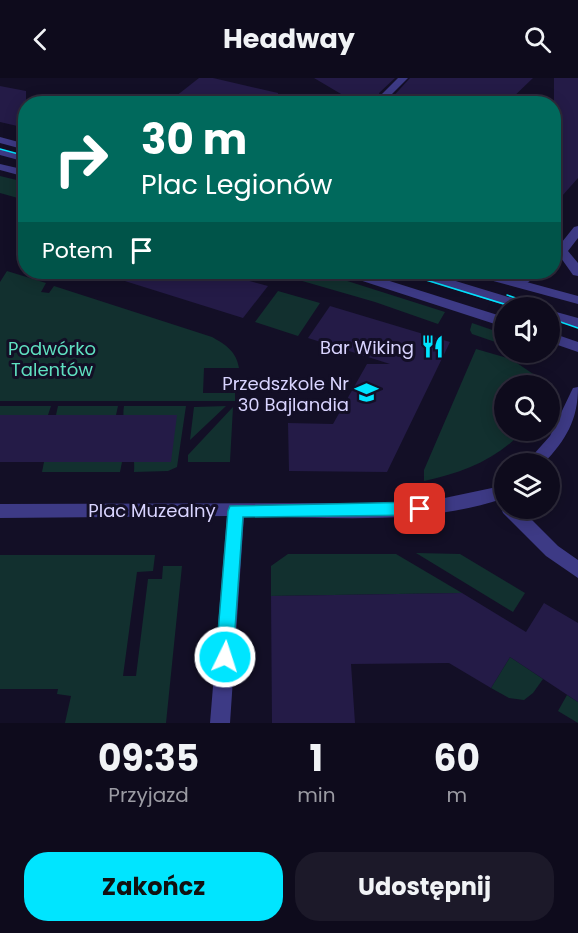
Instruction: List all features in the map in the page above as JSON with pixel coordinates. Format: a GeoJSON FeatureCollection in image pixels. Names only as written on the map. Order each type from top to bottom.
{"type":"FeatureCollection","features":[{"type":"Feature","properties":{"kind":"street"},"geometry":{"type":"LineString","coordinates":[[385,96],[403,78]]}},
{"type":"Feature","properties":{"kind":"street"},"geometry":{"type":"LineString","coordinates":[[0,140],[18,145]]}},
{"type":"Feature","properties":{"kind":"street"},"geometry":{"type":"LineString","coordinates":[[0,153],[18,157]]}},
{"type":"Feature","properties":{"kind":"street"},"geometry":{"type":"LineString","coordinates":[[0,167],[18,172]]}},
{"type":"Feature","properties":{"kind":"street"},"geometry":{"type":"LineString","coordinates":[[561,250],[578,230]]}},
{"type":"Feature","properties":{"kind":"street"},"geometry":{"type":"LineString","coordinates":[[561,257],[578,272]]}},
{"type":"Feature","properties":{"kind":"street"},"geometry":{"type":"LineString","coordinates":[[371,279],[494,319]]}},
{"type":"Feature","properties":{"kind":"street"},"geometry":{"type":"LineString","coordinates":[[437,279],[495,297]]}},
{"type":"Feature","properties":{"kind":"street"},"geometry":{"type":"LineString","coordinates":[[503,279],[578,300]]}},
{"type":"Feature","properties":{"kind":"street"},"geometry":{"type":"LineString","coordinates":[[518,283],[525,279]]}},
{"type":"Feature","properties":{"kind":"street"},"geometry":{"type":"LineString","coordinates":[[560,317],[578,323]]}},
{"type":"Feature","properties":{"kind":"street"},"geometry":{"type":"LineString","coordinates":[[560,341],[578,347]]}},
{"type":"Feature","properties":{"kind":"street"},"geometry":{"type":"LineString","coordinates":[[544,453],[556,440],[578,392]]}},
{"type":"Feature","properties":{"kind":"street"},"geometry":{"type":"LineString","coordinates":[[236,511],[420,509],[494,496]]}},
{"type":"Feature","properties":{"kind":"street","name":"Plac Muzealny"},"geometry":{"type":"LineString","coordinates":[[0,511],[126,509],[236,511],[220,723]]}},
{"type":"Feature","properties":{"kind":"street"},"geometry":{"type":"LineString","coordinates":[[520,519],[552,551],[578,570]]}},
{"type":"Feature","properties":{"kind":"green space"},"geometry":{"type":"Polygon","coordinates":[[[0,176],[18,180],[18,198],[0,193],[0,176]]]}},
{"type":"Feature","properties":{"kind":"green space","name":"Podwórko Talentów"},"geometry":{"type":"Polygon","coordinates":[[[7,271],[18,274],[18,279],[33,279],[46,283],[41,292],[49,293],[54,286],[212,337],[230,349],[239,368],[204,368],[203,393],[235,393],[235,401],[0,401],[0,282],[7,271]]]}},
{"type":"Feature","properties":{"kind":"green space"},"geometry":{"type":"Polygon","coordinates":[[[295,279],[341,279],[445,312],[438,324],[375,302],[295,279]]]}},
{"type":"Feature","properties":{"kind":"green space"},"geometry":{"type":"Polygon","coordinates":[[[278,291],[320,303],[298,336],[255,322],[278,291]]]}},
{"type":"Feature","properties":{"kind":"green space"},"geometry":{"type":"Polygon","coordinates":[[[472,323],[494,331],[494,342],[472,334],[470,330],[472,323]]]}},
{"type":"Feature","properties":{"kind":"green space"},"geometry":{"type":"Polygon","coordinates":[[[476,349],[494,354],[494,363],[517,363],[535,375],[494,375],[494,441],[513,441],[478,464],[452,474],[424,481],[424,470],[476,349]]]}},
{"type":"Feature","properties":{"kind":"green space"},"geometry":{"type":"Polygon","coordinates":[[[0,406],[51,406],[48,415],[0,415],[0,406]]]}},
{"type":"Feature","properties":{"kind":"green space"},"geometry":{"type":"Polygon","coordinates":[[[58,406],[118,406],[116,415],[56,415],[58,406]]]}},
{"type":"Feature","properties":{"kind":"green space"},"geometry":{"type":"Polygon","coordinates":[[[124,406],[186,406],[177,467],[168,471],[134,472],[133,455],[124,422],[124,406]]]}},
{"type":"Feature","properties":{"kind":"green space"},"geometry":{"type":"Polygon","coordinates":[[[226,406],[190,440],[194,407],[226,406]]]}},
{"type":"Feature","properties":{"kind":"green space"},"geometry":{"type":"Polygon","coordinates":[[[233,407],[230,462],[188,462],[188,455],[233,407]]]}},
{"type":"Feature","properties":{"kind":"green space"},"geometry":{"type":"Polygon","coordinates":[[[44,462],[122,462],[120,472],[42,472],[44,462]]]}},
{"type":"Feature","properties":{"kind":"green space"},"geometry":{"type":"Polygon","coordinates":[[[416,553],[460,554],[525,593],[513,612],[416,553]]]}},
{"type":"Feature","properties":{"kind":"green space"},"geometry":{"type":"Polygon","coordinates":[[[288,554],[396,554],[462,593],[271,596],[271,566],[288,554]]]}},
{"type":"Feature","properties":{"kind":"green space"},"geometry":{"type":"Polygon","coordinates":[[[0,555],[155,555],[153,571],[137,572],[123,676],[136,676],[148,579],[162,579],[163,566],[182,566],[166,723],[65,723],[71,696],[57,694],[58,689],[0,689],[0,555]]]}},
{"type":"Feature","properties":{"kind":"green space"},"geometry":{"type":"Polygon","coordinates":[[[510,657],[543,679],[533,693],[524,700],[509,698],[491,688],[510,657]]]}},
{"type":"Feature","properties":{"kind":"green space"},"geometry":{"type":"Polygon","coordinates":[[[567,695],[578,702],[578,723],[558,711],[567,695]]]}},
{"type":"Feature","properties":{"kind":"building"},"geometry":{"type":"Polygon","coordinates":[[[199,78],[213,78],[278,93],[278,96],[176,96],[199,78]]]}},
{"type":"Feature","properties":{"kind":"building"},"geometry":{"type":"Polygon","coordinates":[[[314,78],[395,78],[379,93],[380,96],[344,96],[314,78]]]}},
{"type":"Feature","properties":{"kind":"building"},"geometry":{"type":"Polygon","coordinates":[[[410,78],[533,78],[514,96],[394,96],[410,78]]]}},
{"type":"Feature","properties":{"kind":"building"},"geometry":{"type":"Polygon","coordinates":[[[554,78],[578,78],[578,178],[561,197],[561,96],[554,96],[554,78]]]}},
{"type":"Feature","properties":{"kind":"building"},"geometry":{"type":"Polygon","coordinates":[[[0,86],[26,91],[26,96],[18,96],[18,126],[0,122],[0,86]]]}},
{"type":"Feature","properties":{"kind":"building"},"geometry":{"type":"Polygon","coordinates":[[[118,279],[242,279],[268,286],[243,318],[118,279]]]}},
{"type":"Feature","properties":{"kind":"building"},"geometry":{"type":"Polygon","coordinates":[[[330,306],[450,342],[387,472],[289,471],[288,423],[333,424],[367,364],[390,364],[308,338],[330,306]]]}},
{"type":"Feature","properties":{"kind":"building"},"geometry":{"type":"Polygon","coordinates":[[[0,415],[177,415],[171,462],[0,462],[0,415]]]}},
{"type":"Feature","properties":{"kind":"building"},"geometry":{"type":"Polygon","coordinates":[[[462,593],[526,632],[544,603],[578,623],[578,702],[510,657],[491,688],[449,663],[351,664],[355,723],[272,723],[271,596],[462,593]]]}},
{"type":"Feature","properties":{"kind":"tram line"},"geometry":{"type":"LineString","coordinates":[[0,149],[18,154]]}},
{"type":"Feature","properties":{"kind":"tram line"},"geometry":{"type":"LineString","coordinates":[[423,279],[494,301]]}},
{"type":"Feature","properties":{"kind":"tram line"},"geometry":{"type":"LineString","coordinates":[[507,295],[513,297]]}},
{"type":"Feature","properties":{"kind":"tram line"},"geometry":{"type":"LineString","coordinates":[[560,322],[578,328]]}},
{"type":"Feature","properties":{"kind":"place","name":"Bar Wiking"},"geometry":{"type":"Point","coordinates":[432,347]}},
{"type":"Feature","properties":{"kind":"place","name":"Przedszkole Nr 30 Bajlandia"},"geometry":{"type":"Point","coordinates":[367,393]}},
{"type":"Feature","properties":{"kind":"route"},"geometry":{"type":"LineString","coordinates":[[225,657],[236,511],[420,509]]}}]}
